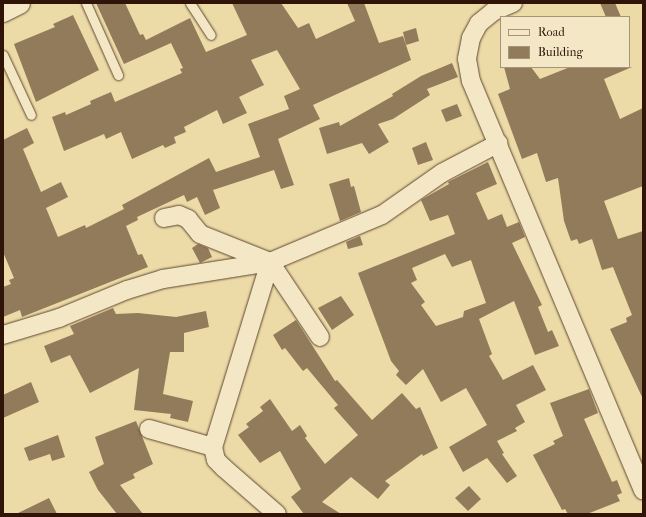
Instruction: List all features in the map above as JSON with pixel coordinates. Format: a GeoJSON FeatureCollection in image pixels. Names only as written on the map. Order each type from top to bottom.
{"type":"FeatureCollection","features":[{"type":"Feature","properties":{"kind":"street"},"geometry":{"type":"LineString","coordinates":[[3,11],[19,3]]}},
{"type":"Feature","properties":{"kind":"street"},"geometry":{"type":"LineString","coordinates":[[513,3],[494,11],[479,23],[470,38],[467,58],[471,81],[499,143],[643,490]]}},
{"type":"Feature","properties":{"kind":"street"},"geometry":{"type":"LineString","coordinates":[[3,335],[59,318],[127,290],[163,279],[270,262],[382,215],[442,173],[499,143]]}},
{"type":"Feature","properties":{"kind":"street"},"geometry":{"type":"LineString","coordinates":[[164,218],[179,215],[188,219],[200,234],[270,262],[320,337]]}},
{"type":"Feature","properties":{"kind":"street"},"geometry":{"type":"LineString","coordinates":[[270,262],[213,447],[216,460],[277,514]]}},
{"type":"Feature","properties":{"kind":"street"},"geometry":{"type":"LineString","coordinates":[[149,429],[213,447]]}},
{"type":"Feature","properties":{"kind":"lane"},"geometry":{"type":"LineString","coordinates":[[86,3],[118,75]]}},
{"type":"Feature","properties":{"kind":"lane"},"geometry":{"type":"LineString","coordinates":[[190,3],[210,35]]}},
{"type":"Feature","properties":{"kind":"lane"},"geometry":{"type":"LineString","coordinates":[[3,56],[31,115]]}},
{"type":"Feature","properties":{"kind":"building"},"geometry":{"type":"Polygon","coordinates":[[[96,3],[125,3],[140,35],[143,34],[146,40],[190,18],[206,52],[247,35],[232,3],[281,3],[298,28],[309,23],[316,39],[355,21],[347,3],[364,3],[379,43],[403,36],[411,60],[313,105],[320,119],[278,139],[294,185],[281,189],[274,170],[213,190],[220,208],[205,215],[197,197],[187,202],[184,195],[137,217],[138,220],[126,226],[138,255],[142,254],[148,267],[22,317],[20,310],[3,317],[3,287],[11,284],[9,280],[14,278],[3,252],[3,140],[27,128],[34,143],[23,149],[41,192],[61,182],[68,197],[46,208],[58,237],[85,225],[86,228],[124,209],[122,205],[209,158],[216,172],[260,157],[248,124],[289,109],[284,96],[300,89],[277,50],[251,60],[264,85],[239,97],[247,113],[223,124],[217,110],[184,127],[186,132],[174,137],[176,143],[165,148],[163,145],[132,159],[121,132],[106,139],[104,134],[64,151],[52,117],[65,112],[66,115],[91,104],[90,101],[111,92],[115,102],[182,73],[180,69],[183,68],[171,43],[124,64],[96,3]]]}},
{"type":"Feature","properties":{"kind":"building"},"geometry":{"type":"Polygon","coordinates":[[[600,3],[615,3],[621,16],[606,16],[600,3]]]}},
{"type":"Feature","properties":{"kind":"building"},"geometry":{"type":"Polygon","coordinates":[[[73,15],[99,70],[36,102],[14,44],[55,27],[53,24],[73,15]]]}},
{"type":"Feature","properties":{"kind":"building"},"geometry":{"type":"Polygon","coordinates":[[[416,28],[419,41],[406,45],[403,32],[416,28]]]}},
{"type":"Feature","properties":{"kind":"building"},"geometry":{"type":"Polygon","coordinates":[[[452,63],[458,77],[427,89],[430,95],[393,119],[378,124],[389,142],[369,154],[362,143],[327,154],[319,128],[339,122],[340,126],[393,96],[392,94],[421,76],[452,63]]]}},
{"type":"Feature","properties":{"kind":"building"},"geometry":{"type":"Polygon","coordinates":[[[504,68],[532,68],[540,79],[568,68],[630,68],[604,79],[620,119],[643,108],[643,186],[604,201],[618,239],[643,231],[643,399],[610,329],[627,322],[626,318],[632,315],[613,267],[602,270],[592,239],[579,244],[577,239],[571,241],[564,221],[558,178],[546,182],[537,153],[522,159],[498,94],[510,89],[504,68]]]}},
{"type":"Feature","properties":{"kind":"building"},"geometry":{"type":"Polygon","coordinates":[[[457,104],[462,116],[446,122],[441,110],[457,104]]]}},
{"type":"Feature","properties":{"kind":"building"},"geometry":{"type":"Polygon","coordinates":[[[426,142],[433,160],[418,165],[412,148],[426,142]]]}},
{"type":"Feature","properties":{"kind":"building"},"geometry":{"type":"Polygon","coordinates":[[[488,162],[497,184],[476,193],[488,220],[502,214],[507,227],[519,222],[525,237],[512,243],[542,305],[538,307],[548,332],[552,330],[559,346],[535,355],[514,301],[479,319],[492,354],[489,356],[503,380],[533,365],[546,390],[516,405],[525,422],[515,428],[517,431],[497,441],[504,453],[502,454],[517,476],[507,483],[487,458],[463,472],[449,447],[487,425],[466,388],[441,402],[423,369],[406,385],[396,375],[399,371],[391,361],[358,273],[455,234],[448,215],[430,221],[421,200],[449,184],[448,182],[488,162]],[[445,254],[412,268],[417,280],[411,283],[425,302],[421,305],[436,326],[463,317],[464,311],[486,303],[471,260],[452,267],[445,254]]]}},
{"type":"Feature","properties":{"kind":"building"},"geometry":{"type":"Polygon","coordinates":[[[349,178],[351,187],[354,186],[361,212],[340,221],[329,184],[349,178]]]}},
{"type":"Feature","properties":{"kind":"building"},"geometry":{"type":"Polygon","coordinates":[[[360,236],[363,245],[348,249],[346,242],[360,236]]]}},
{"type":"Feature","properties":{"kind":"building"},"geometry":{"type":"Polygon","coordinates":[[[198,244],[208,248],[212,257],[200,263],[192,248],[198,244]]]}},
{"type":"Feature","properties":{"kind":"building"},"geometry":{"type":"Polygon","coordinates":[[[341,296],[354,315],[332,330],[318,308],[341,296]]]}},
{"type":"Feature","properties":{"kind":"building"},"geometry":{"type":"Polygon","coordinates":[[[113,308],[116,314],[138,313],[176,317],[206,311],[209,327],[184,333],[184,352],[170,352],[163,394],[193,401],[188,422],[170,418],[171,414],[134,410],[139,368],[90,393],[70,355],[51,363],[44,346],[74,334],[70,326],[113,308]]]}},
{"type":"Feature","properties":{"kind":"building"},"geometry":{"type":"Polygon","coordinates":[[[296,320],[335,381],[337,380],[372,420],[402,393],[416,409],[420,407],[438,448],[423,456],[422,454],[385,481],[390,485],[378,499],[351,477],[322,502],[341,514],[304,514],[291,497],[301,489],[280,451],[260,463],[238,435],[249,427],[246,424],[263,411],[260,407],[270,399],[292,431],[300,425],[307,436],[305,438],[325,464],[358,435],[334,408],[338,405],[307,368],[303,371],[285,348],[282,350],[273,335],[296,320]]]}},
{"type":"Feature","properties":{"kind":"building"},"geometry":{"type":"Polygon","coordinates":[[[31,382],[39,402],[3,418],[3,395],[31,382]]]}},
{"type":"Feature","properties":{"kind":"building"},"geometry":{"type":"Polygon","coordinates":[[[589,389],[598,413],[584,419],[612,482],[617,480],[622,493],[617,495],[620,501],[587,514],[568,514],[565,509],[562,510],[533,455],[555,444],[553,441],[563,436],[550,403],[589,389]]]}},
{"type":"Feature","properties":{"kind":"building"},"geometry":{"type":"Polygon","coordinates":[[[136,421],[153,464],[133,474],[135,478],[120,485],[143,514],[117,514],[98,490],[89,472],[104,464],[95,437],[136,421]]]}},
{"type":"Feature","properties":{"kind":"building"},"geometry":{"type":"Polygon","coordinates":[[[58,435],[65,457],[52,461],[50,454],[29,461],[24,448],[58,435]]]}},
{"type":"Feature","properties":{"kind":"building"},"geometry":{"type":"Polygon","coordinates":[[[469,486],[481,499],[468,511],[455,498],[469,486]]]}},
{"type":"Feature","properties":{"kind":"building"},"geometry":{"type":"Polygon","coordinates":[[[49,498],[57,514],[16,514],[49,498]]]}}]}
